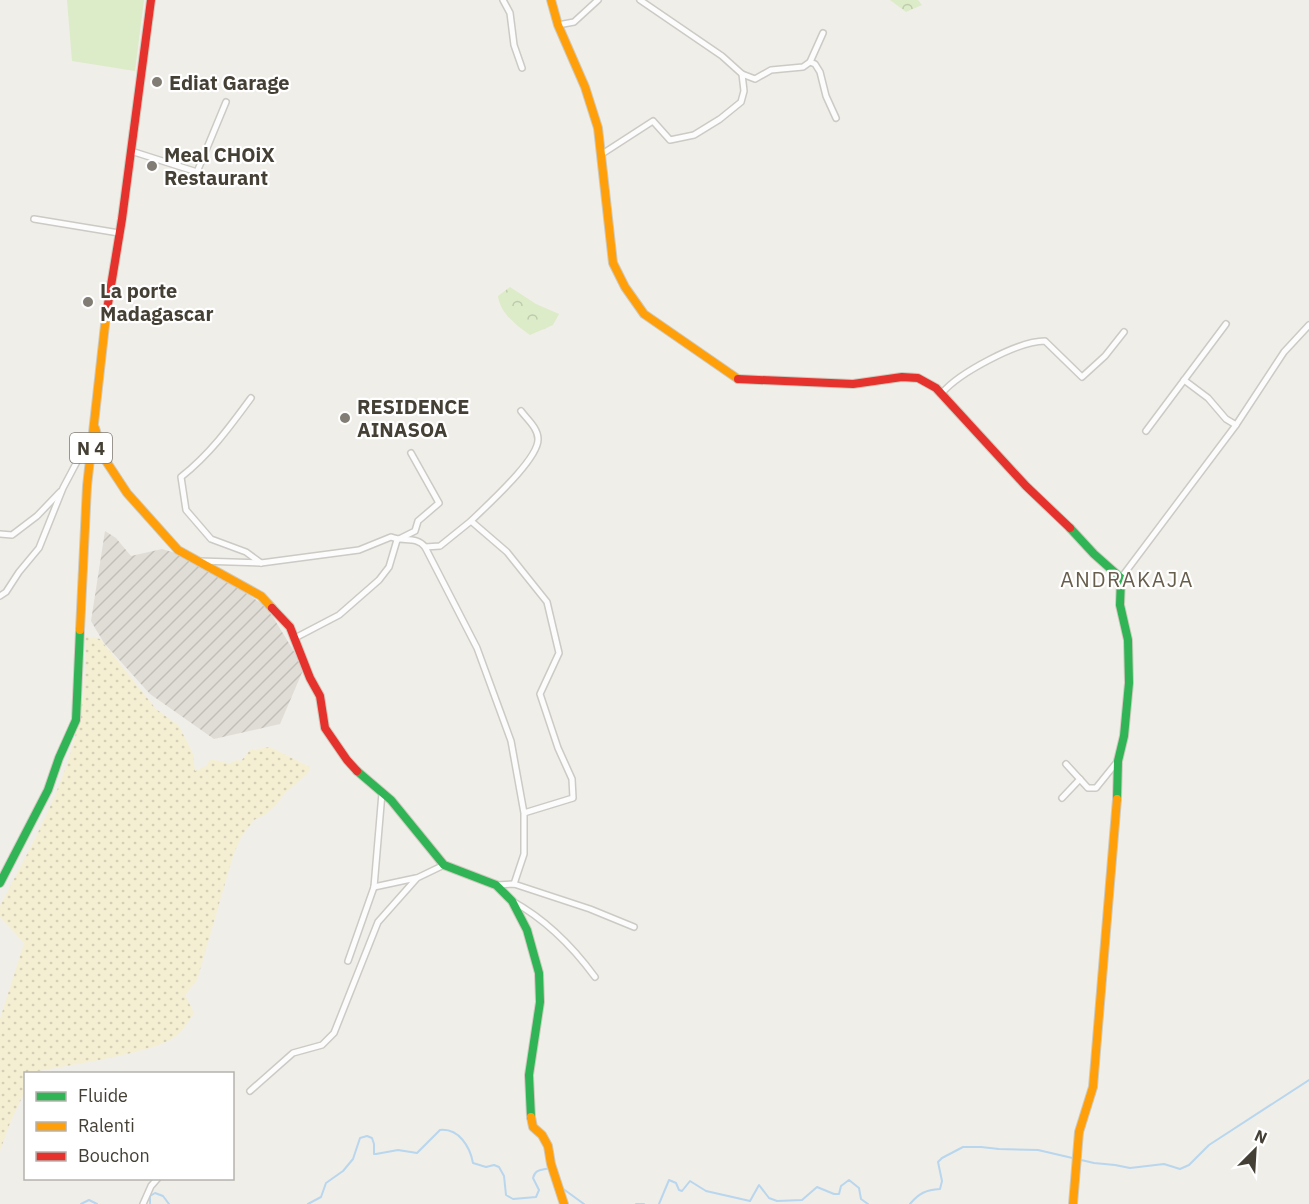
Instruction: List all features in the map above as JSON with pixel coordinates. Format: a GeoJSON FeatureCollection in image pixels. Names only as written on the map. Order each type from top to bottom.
{"type":"FeatureCollection","features":[{"type":"Feature","properties":{"kind":"street","name":"N 4"},"geometry":{"type":"LineString","coordinates":[[0,883],[48,790],[76,720],[87,486],[110,284],[151,0]]}},
{"type":"Feature","properties":{"kind":"street"},"geometry":{"type":"LineString","coordinates":[[503,0],[510,13],[514,45],[522,68]]}},
{"type":"Feature","properties":{"kind":"street"},"geometry":{"type":"LineString","coordinates":[[551,0],[558,25],[585,87],[598,128],[613,263],[625,287],[644,314],[736,379],[853,384],[902,377],[918,378],[942,393],[1026,486],[1121,578]]}},
{"type":"Feature","properties":{"kind":"street"},"geometry":{"type":"LineString","coordinates":[[558,25],[574,22],[598,0]]}},
{"type":"Feature","properties":{"kind":"street"},"geometry":{"type":"LineString","coordinates":[[640,0],[704,42],[742,74],[755,79],[771,70],[803,67],[810,62],[823,33]]}},
{"type":"Feature","properties":{"kind":"street"},"geometry":{"type":"LineString","coordinates":[[810,62],[815,64],[820,72],[826,96],[836,118]]}},
{"type":"Feature","properties":{"kind":"street"},"geometry":{"type":"LineString","coordinates":[[602,154],[653,121],[670,140],[694,135],[720,119],[741,102],[744,91],[742,74]]}},
{"type":"Feature","properties":{"kind":"street"},"geometry":{"type":"LineString","coordinates":[[131,151],[197,172],[226,102]]}},
{"type":"Feature","properties":{"kind":"street"},"geometry":{"type":"LineString","coordinates":[[34,219],[119,233]]}},
{"type":"Feature","properties":{"kind":"street"},"geometry":{"type":"LineString","coordinates":[[1146,431],[1226,324]]}},
{"type":"Feature","properties":{"kind":"street"},"geometry":{"type":"LineString","coordinates":[[1073,1204],[1079,1132],[1094,1086],[1118,790],[1118,761],[1124,736],[1129,683],[1128,640],[1120,605],[1121,578],[1236,425],[1284,352],[1309,325]]}},
{"type":"Feature","properties":{"kind":"street"},"geometry":{"type":"LineString","coordinates":[[942,393],[949,384],[990,359],[1032,341],[1044,341],[1083,377],[1124,332]]}},
{"type":"Feature","properties":{"kind":"street"},"geometry":{"type":"LineString","coordinates":[[1185,380],[1220,409],[1226,419],[1236,425]]}},
{"type":"Feature","properties":{"kind":"street"},"geometry":{"type":"LineString","coordinates":[[251,398],[232,422],[226,435],[197,465],[181,477],[186,510],[211,539],[246,552],[261,563]]}},
{"type":"Feature","properties":{"kind":"street"},"geometry":{"type":"LineString","coordinates":[[425,547],[440,546],[471,521],[519,472],[536,450],[538,439],[535,429],[521,411]]}},
{"type":"Feature","properties":{"kind":"street"},"geometry":{"type":"LineString","coordinates":[[0,596],[6,592],[39,548],[63,488],[85,450],[94,426]]}},
{"type":"Feature","properties":{"kind":"street"},"geometry":{"type":"LineString","coordinates":[[94,426],[104,458],[127,493],[178,550],[261,596],[290,627],[310,678],[320,696],[325,728],[331,740],[366,780],[382,792],[444,864],[496,885],[513,901],[554,931],[595,977]]}},
{"type":"Feature","properties":{"kind":"street"},"geometry":{"type":"LineString","coordinates":[[295,638],[339,615],[379,580],[389,567],[397,540],[415,531],[418,521],[439,503],[411,453]]}},
{"type":"Feature","properties":{"kind":"street"},"geometry":{"type":"LineString","coordinates":[[0,534],[12,535],[37,516],[63,488]]}},
{"type":"Feature","properties":{"kind":"street"},"geometry":{"type":"LineString","coordinates":[[471,521],[507,552],[547,602],[559,653],[540,694],[558,748],[572,780],[573,798],[524,813]]}},
{"type":"Feature","properties":{"kind":"street"},"geometry":{"type":"LineString","coordinates":[[198,561],[261,563],[359,550],[391,537],[397,540],[421,542],[477,648],[511,741],[524,813],[524,854],[514,884]]}},
{"type":"Feature","properties":{"kind":"street"},"geometry":{"type":"LineString","coordinates":[[1066,764],[1088,788],[1096,788],[1118,761]]}},
{"type":"Feature","properties":{"kind":"street"},"geometry":{"type":"LineString","coordinates":[[1062,798],[1080,780]]}},
{"type":"Feature","properties":{"kind":"street"},"geometry":{"type":"LineString","coordinates":[[348,961],[374,887],[382,792]]}},
{"type":"Feature","properties":{"kind":"street"},"geometry":{"type":"LineString","coordinates":[[374,887],[417,878],[444,864]]}},
{"type":"Feature","properties":{"kind":"street"},"geometry":{"type":"LineString","coordinates":[[250,1091],[293,1053],[322,1045],[333,1033],[378,922],[417,878]]}},
{"type":"Feature","properties":{"kind":"street"},"geometry":{"type":"LineString","coordinates":[[496,885],[514,884],[591,909],[634,927]]}},
{"type":"Feature","properties":{"kind":"street"},"geometry":{"type":"LineString","coordinates":[[513,901],[527,930],[539,973],[540,1002],[530,1075],[529,1109],[533,1127],[542,1135],[548,1146],[551,1164],[564,1204]]}},
{"type":"Feature","properties":{"kind":"street"},"geometry":{"type":"LineString","coordinates":[[143,1204],[151,1186],[157,1180]]}},
{"type":"Feature","properties":{"kind":"shaded area"},"geometry":{"type":"Polygon","coordinates":[[[105,531],[116,538],[131,556],[162,549],[182,555],[262,604],[273,617],[304,668],[280,724],[214,739],[150,694],[104,643],[91,621],[105,531]]]}},
{"type":"Feature","properties":{"kind":"green space"},"geometry":{"type":"Polygon","coordinates":[[[67,0],[144,0],[135,71],[72,61],[67,0]]]}},
{"type":"Feature","properties":{"kind":"green space"},"geometry":{"type":"Polygon","coordinates":[[[890,0],[918,0],[922,5],[906,12],[890,0]]]}},
{"type":"Feature","properties":{"kind":"green space"},"geometry":{"type":"Polygon","coordinates":[[[510,287],[536,304],[559,314],[553,325],[530,335],[514,323],[502,308],[498,296],[510,287]]]}},
{"type":"Feature","properties":{"kind":"sand"},"geometry":{"type":"Polygon","coordinates":[[[85,636],[100,639],[156,709],[179,726],[193,754],[195,771],[206,766],[210,760],[227,763],[241,761],[250,750],[270,747],[310,767],[308,773],[266,814],[254,820],[241,837],[233,856],[197,980],[185,995],[194,1013],[182,1030],[167,1041],[132,1053],[38,1072],[24,1072],[24,1093],[0,1151],[0,1019],[24,943],[0,917],[0,906],[34,840],[62,777],[81,711],[85,675],[85,636]]]}},
{"type":"Feature","properties":{"kind":"waterway"},"geometry":{"type":"LineString","coordinates":[[910,1204],[923,1193],[940,1189],[942,1181],[938,1162],[963,1147],[1038,1150],[1094,1163],[1130,1168],[1164,1164],[1180,1169],[1189,1165],[1209,1145],[1309,1080]]}},
{"type":"Feature","properties":{"kind":"waterway"},"geometry":{"type":"LineString","coordinates":[[308,1204],[321,1197],[326,1183],[343,1171],[353,1159],[360,1138],[367,1136],[372,1138],[374,1154],[398,1150],[417,1153],[440,1130],[453,1132],[466,1145],[473,1163],[486,1167],[494,1165],[499,1167],[504,1176],[506,1195],[513,1199],[536,1197],[539,1190],[533,1178],[534,1175],[539,1170],[550,1168]]}},
{"type":"Feature","properties":{"kind":"waterway"},"geometry":{"type":"LineString","coordinates":[[659,1204],[669,1180],[676,1183],[682,1191],[690,1181],[706,1191],[750,1201],[759,1185],[769,1198],[777,1201],[802,1200],[817,1187],[839,1194],[841,1186],[849,1180],[859,1188],[861,1199],[868,1204]]}},
{"type":"Feature","properties":{"kind":"waterway"},"geometry":{"type":"LineString","coordinates":[[562,1188],[584,1204]]}},
{"type":"Feature","properties":{"kind":"waterway"},"geometry":{"type":"LineString","coordinates":[[150,1204],[150,1196],[155,1193],[163,1196],[169,1204]]}},
{"type":"Feature","properties":{"kind":"waterway"},"geometry":{"type":"LineString","coordinates":[[81,1204],[89,1200],[97,1204]]}},
{"type":"Feature","properties":{"kind":"waterway"},"geometry":{"type":"LineString","coordinates":[[636,1204],[644,1204]]}},
{"type":"Feature","properties":{"kind":"traffic: fast"},"geometry":{"type":"LineString","coordinates":[[1070,528],[1121,578],[1120,605],[1128,640],[1129,683],[1124,736],[1118,761],[1117,799]]}},
{"type":"Feature","properties":{"kind":"traffic: fast"},"geometry":{"type":"LineString","coordinates":[[0,883],[48,790],[76,720],[80,630]]}},
{"type":"Feature","properties":{"kind":"traffic: fast"},"geometry":{"type":"LineString","coordinates":[[357,771],[391,800],[444,865],[496,885],[512,901],[527,930],[539,973],[540,1002],[529,1075],[531,1117]]}},
{"type":"Feature","properties":{"kind":"traffic: slow"},"geometry":{"type":"LineString","coordinates":[[551,0],[558,25],[585,87],[598,128],[613,263],[625,287],[644,314],[738,379]]}},
{"type":"Feature","properties":{"kind":"traffic: slow"},"geometry":{"type":"LineString","coordinates":[[80,630],[87,486],[106,316]]}},
{"type":"Feature","properties":{"kind":"traffic: slow"},"geometry":{"type":"LineString","coordinates":[[95,428],[104,458],[127,493],[178,550],[261,596],[272,608]]}},
{"type":"Feature","properties":{"kind":"traffic: slow"},"geometry":{"type":"LineString","coordinates":[[1073,1204],[1079,1132],[1093,1087],[1117,799]]}},
{"type":"Feature","properties":{"kind":"traffic: slow"},"geometry":{"type":"LineString","coordinates":[[531,1117],[533,1127],[542,1135],[548,1146],[551,1164],[564,1204]]}},
{"type":"Feature","properties":{"kind":"traffic: jam"},"geometry":{"type":"LineString","coordinates":[[106,316],[122,219],[151,0]]}},
{"type":"Feature","properties":{"kind":"traffic: jam"},"geometry":{"type":"LineString","coordinates":[[738,379],[853,384],[902,377],[918,378],[936,388],[1026,486],[1070,528]]}},
{"type":"Feature","properties":{"kind":"traffic: jam"},"geometry":{"type":"LineString","coordinates":[[272,608],[290,627],[310,678],[320,696],[325,728],[357,771]]}},
{"type":"Feature","properties":{"kind":"place","name":"Ediat Garage"},"geometry":{"type":"Point","coordinates":[157,82]}},
{"type":"Feature","properties":{"kind":"place","name":"Meal CHOiX Restaurant"},"geometry":{"type":"Point","coordinates":[152,166]}},
{"type":"Feature","properties":{"kind":"place","name":"La porte Madagascar"},"geometry":{"type":"Point","coordinates":[88,302]}},
{"type":"Feature","properties":{"kind":"place","name":"RESIDENCE AINASOA"},"geometry":{"type":"Point","coordinates":[345,418]}},
{"type":"Feature","properties":{"kind":"district","name":"ANDRAKAJA"},"geometry":{"type":"Point","coordinates":[1127,579]}}]}
